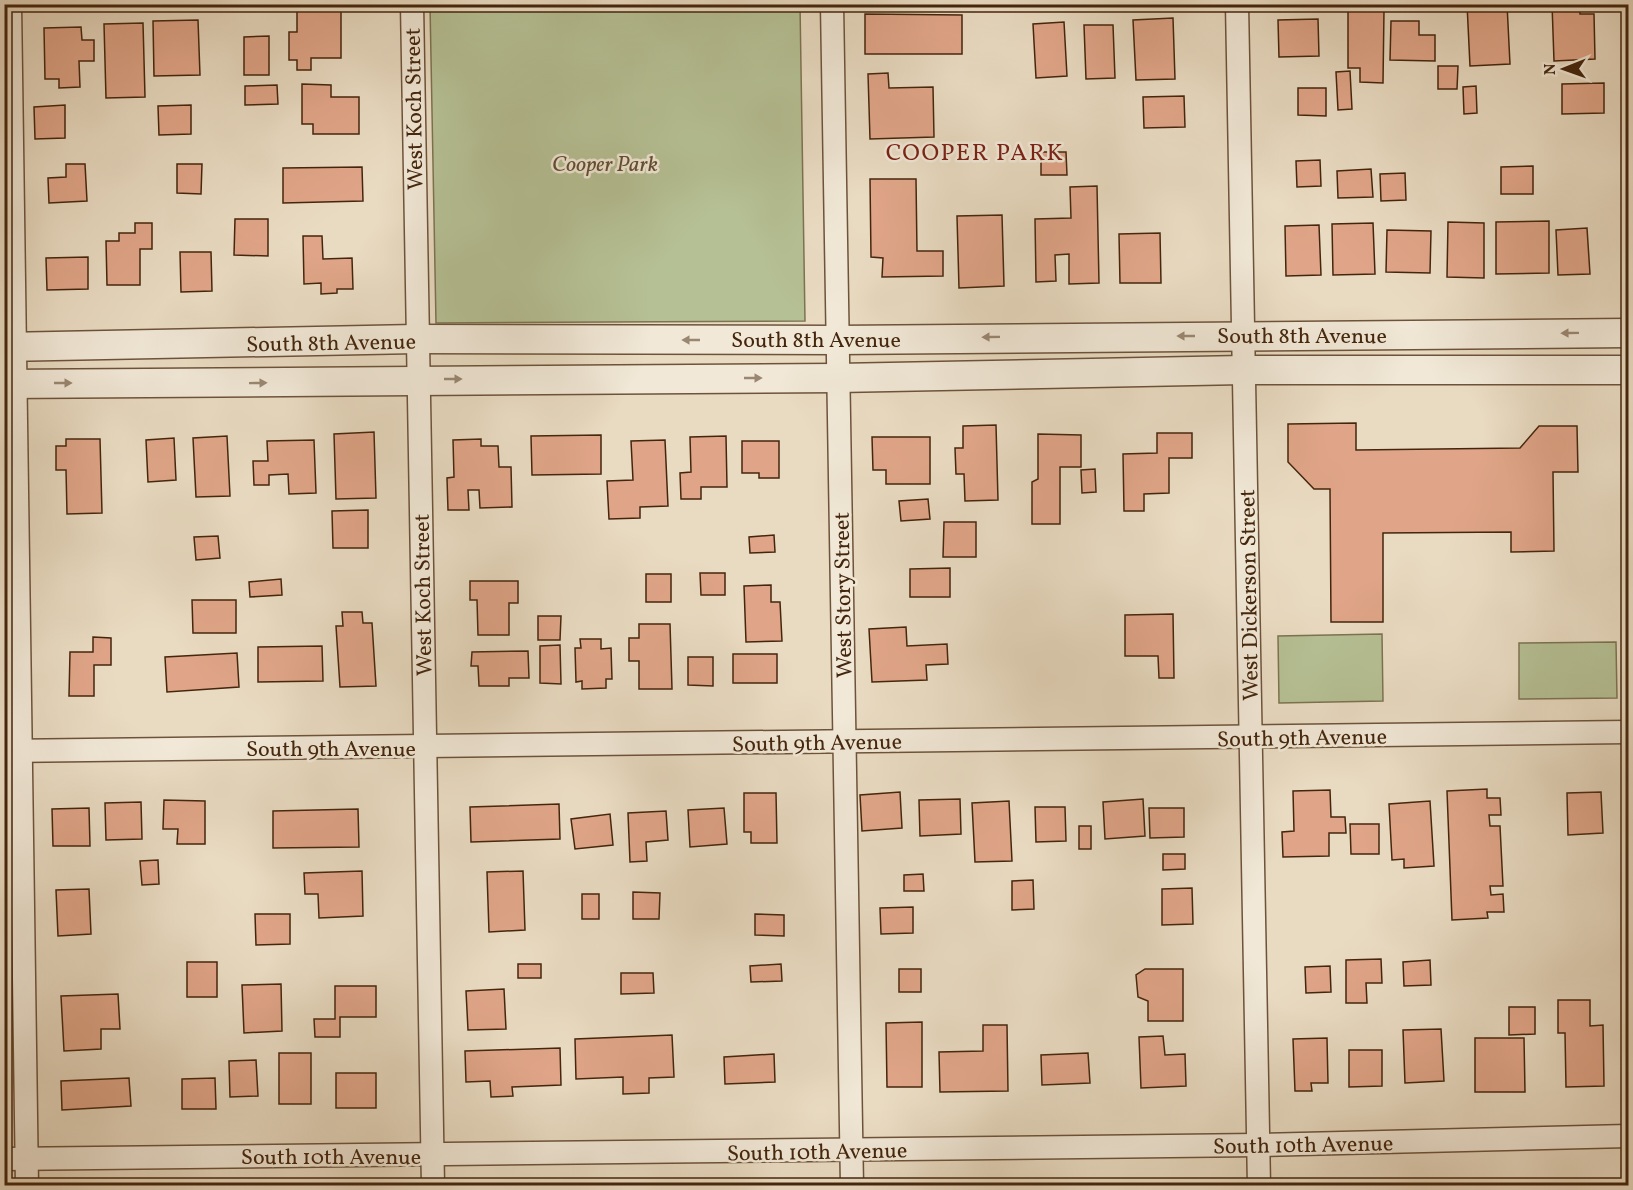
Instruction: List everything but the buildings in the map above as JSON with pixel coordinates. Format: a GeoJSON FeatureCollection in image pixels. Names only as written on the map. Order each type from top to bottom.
{"type":"FeatureCollection","features":[{"type":"Feature","properties":{"kind":"street"},"geometry":{"type":"LineString","coordinates":[[10,4],[10,383],[16,1159],[27,1185]]}},
{"type":"Feature","properties":{"kind":"street","name":"West Koch Street"},"geometry":{"type":"LineString","coordinates":[[412,4],[416,339],[433,1185]]}},
{"type":"Feature","properties":{"kind":"street","name":"West Story Street"},"geometry":{"type":"LineString","coordinates":[[832,4],[852,1185]]}},
{"type":"Feature","properties":{"kind":"street","name":"West Dickerson Street"},"geometry":{"type":"LineString","coordinates":[[1237,4],[1259,1185]]}},
{"type":"Feature","properties":{"kind":"street","name":"South 8th Avenue"},"geometry":{"type":"LineString","coordinates":[[10,347],[416,339],[837,340],[1629,333]]}},
{"type":"Feature","properties":{"kind":"street","name":"South 8th Avenue"},"geometry":{"type":"LineString","coordinates":[[10,383],[838,378],[1244,370],[1629,370]]}},
{"type":"Feature","properties":{"kind":"street","name":"South 9th Avenue"},"geometry":{"type":"LineString","coordinates":[[13,751],[425,748],[1629,732]]}},
{"type":"Feature","properties":{"kind":"street","name":"South 10th Avenue"},"geometry":{"type":"LineString","coordinates":[[16,1159],[851,1151],[1258,1145],[1629,1136]]}},
{"type":"Feature","properties":{"kind":"green space","name":"Cooper Park"},"geometry":{"type":"Polygon","coordinates":[[[430,5],[800,5],[805,321],[436,323],[430,5]]]}},
{"type":"Feature","properties":{"kind":"green space"},"geometry":{"type":"Polygon","coordinates":[[[1382,634],[1383,701],[1279,703],[1278,636],[1382,634]]]}},
{"type":"Feature","properties":{"kind":"green space"},"geometry":{"type":"Polygon","coordinates":[[[1616,642],[1617,698],[1519,699],[1519,643],[1616,642]]]}},
{"type":"Feature","properties":{"kind":"district","name":"COOPER PARK"},"geometry":{"type":"Point","coordinates":[975,152]}}]}
